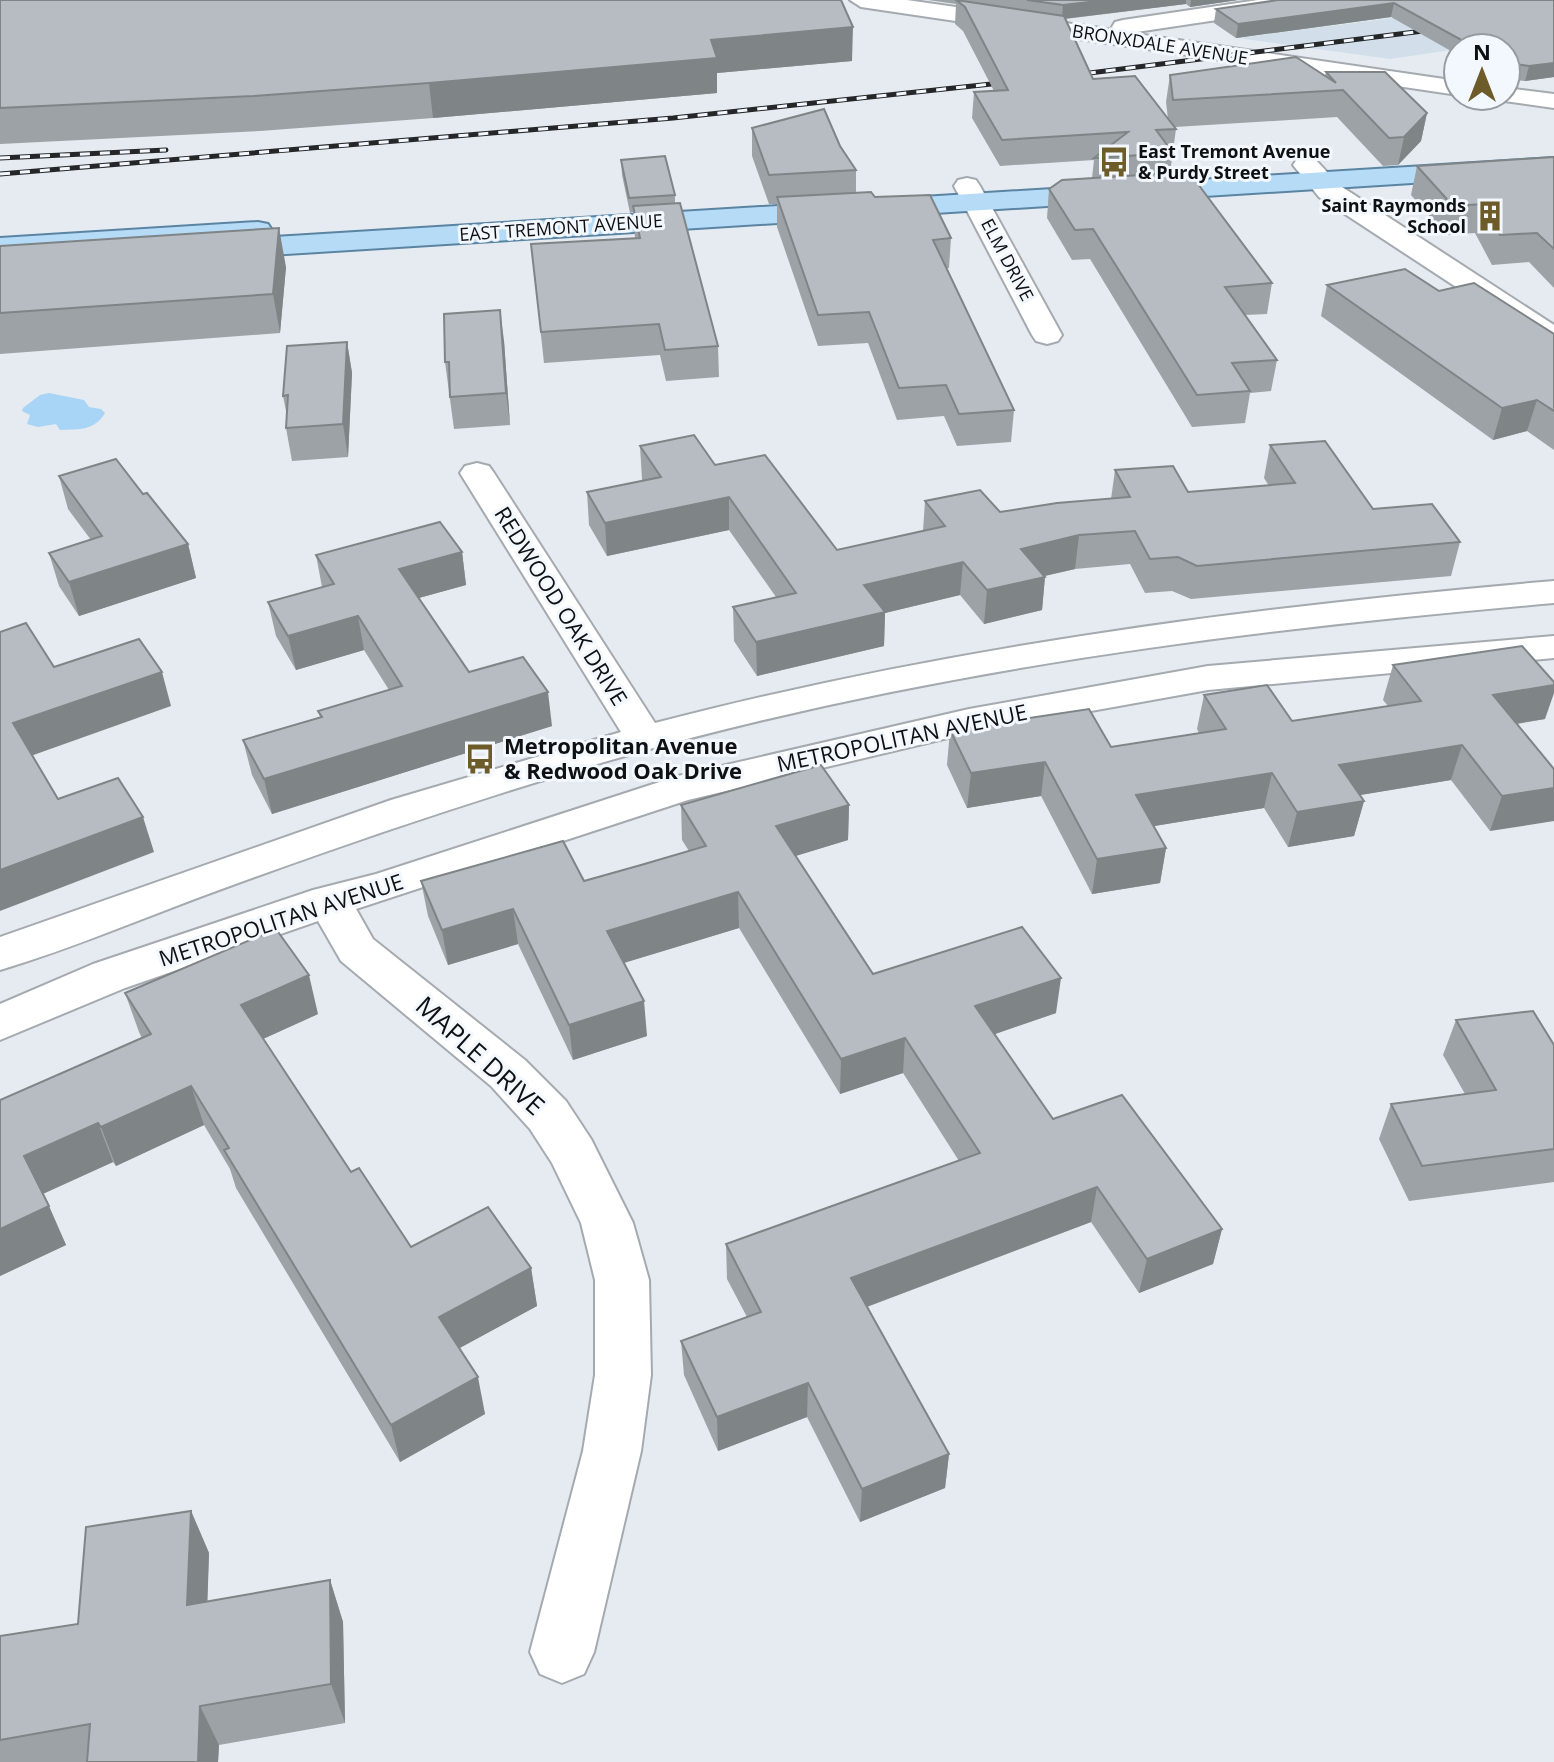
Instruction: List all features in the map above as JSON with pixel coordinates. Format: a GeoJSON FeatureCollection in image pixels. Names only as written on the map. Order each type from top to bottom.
{"type":"FeatureCollection","features":[{"type":"Feature","properties":{"kind":"main road","name":"EAST TREMONT AVENUE"},"geometry":{"type":"LineString","coordinates":[[0,246],[220,241],[640,215],[1312,172],[1554,149]]}},
{"type":"Feature","properties":{"kind":"main road","name":"EAST TREMONT AVENUE"},"geometry":{"type":"LineString","coordinates":[[1312,172],[1554,166]]}},
{"type":"Feature","properties":{"kind":"main road","name":"EAST TREMONT AVENUE"},"geometry":{"type":"LineString","coordinates":[[0,264],[220,241]]}},
{"type":"Feature","properties":{"kind":"street","name":"BRONXDALE AVENUE"},"geometry":{"type":"LineString","coordinates":[[861,0],[1442,86]]}},
{"type":"Feature","properties":{"kind":"street"},"geometry":{"type":"LineString","coordinates":[[1091,34],[1146,22],[1303,0]]}},
{"type":"Feature","properties":{"kind":"street"},"geometry":{"type":"LineString","coordinates":[[1522,97],[1549,101]]}},
{"type":"Feature","properties":{"kind":"street"},"geometry":{"type":"LineString","coordinates":[[1312,172],[1329,191],[1554,338]]}},
{"type":"Feature","properties":{"kind":"street","name":"ELM DRIVE"},"geometry":{"type":"LineString","coordinates":[[972,194],[1047,335]]}},
{"type":"Feature","properties":{"kind":"street","name":"REDWOOD OAK DRIVE"},"geometry":{"type":"LineString","coordinates":[[477,473],[645,738]]}},
{"type":"Feature","properties":{"kind":"street"},"geometry":{"type":"LineString","coordinates":[[0,954],[423,802],[645,738],[819,695],[935,672],[1167,635],[1404,605],[1554,592]]}},
{"type":"Feature","properties":{"kind":"street"},"geometry":{"type":"LineString","coordinates":[[1167,635],[1194,681]]}},
{"type":"Feature","properties":{"kind":"street","name":"METROPOLITAN AVENUE"},"geometry":{"type":"LineString","coordinates":[[0,1023],[98,980],[329,901],[386,886],[678,789],[969,721],[1194,681],[1554,647]]}},
{"type":"Feature","properties":{"kind":"street","name":"MAPLE DRIVE"},"geometry":{"type":"LineString","coordinates":[[329,901],[357,950],[508,1073],[548,1115],[573,1153],[607,1223],[622,1280],[623,1375],[612,1451],[562,1652]]}},
{"type":"Feature","properties":{"kind":"street"},"geometry":{"type":"LineString","coordinates":[[70,928],[98,980]]}},
{"type":"Feature","properties":{"kind":"shaded area"},"geometry":{"type":"Polygon","coordinates":[[[1470,8],[1463,32],[1442,32],[1442,51],[1390,59],[1238,38],[1470,8]]]}},
{"type":"Feature","properties":{"kind":"shaded area"},"geometry":{"type":"Polygon","coordinates":[[[49,393],[84,400],[89,407],[105,413],[96,423],[80,429],[60,430],[56,424],[38,427],[27,424],[30,415],[22,411],[23,408],[40,395],[49,393]]]}},
{"type":"Feature","properties":{"kind":"building"},"geometry":{"type":"Polygon","coordinates":[[[0,0],[841,0],[853,27],[711,40],[717,58],[253,96],[0,108],[0,0]]]}},
{"type":"Feature","properties":{"kind":"building"},"geometry":{"type":"Polygon","coordinates":[[[956,0],[1064,16],[1093,79],[1135,76],[1176,129],[1156,130],[1173,153],[1094,158],[1128,132],[1002,140],[974,92],[1008,90],[965,7],[956,0]]]}},
{"type":"Feature","properties":{"kind":"building"},"geometry":{"type":"Polygon","coordinates":[[[1027,0],[1107,0],[1063,5],[1027,0]]]}},
{"type":"Feature","properties":{"kind":"building"},"geometry":{"type":"Polygon","coordinates":[[[1278,0],[1554,0],[1554,63],[1522,65],[1522,32],[1447,32],[1394,3],[1238,24],[1216,9],[1278,0]]]}},
{"type":"Feature","properties":{"kind":"building"},"geometry":{"type":"Polygon","coordinates":[[[1296,57],[1336,83],[1326,72],[1385,72],[1427,113],[1404,137],[1389,138],[1343,90],[1173,100],[1170,75],[1296,57]]]}},
{"type":"Feature","properties":{"kind":"building"},"geometry":{"type":"Polygon","coordinates":[[[824,109],[840,146],[856,170],[769,175],[752,128],[824,109]]]}},
{"type":"Feature","properties":{"kind":"building"},"geometry":{"type":"Polygon","coordinates":[[[665,156],[675,195],[629,198],[621,160],[665,156]]]}},
{"type":"Feature","properties":{"kind":"building"},"geometry":{"type":"Polygon","coordinates":[[[1554,157],[1554,249],[1537,233],[1500,235],[1483,204],[1453,206],[1417,166],[1554,157]]]}},
{"type":"Feature","properties":{"kind":"building"},"geometry":{"type":"Polygon","coordinates":[[[1189,172],[1272,283],[1225,287],[1277,360],[1232,363],[1250,391],[1197,395],[1093,229],[1075,230],[1049,189],[1062,180],[1189,172]]]}},
{"type":"Feature","properties":{"kind":"building"},"geometry":{"type":"Polygon","coordinates":[[[871,192],[875,197],[930,195],[951,238],[933,240],[1014,410],[959,414],[946,385],[899,388],[869,312],[818,315],[777,197],[871,192]]]}},
{"type":"Feature","properties":{"kind":"building"},"geometry":{"type":"Polygon","coordinates":[[[680,203],[718,346],[665,350],[659,324],[541,332],[531,244],[640,238],[633,206],[680,203]]]}},
{"type":"Feature","properties":{"kind":"building"},"geometry":{"type":"Polygon","coordinates":[[[279,228],[273,294],[0,313],[0,246],[279,228]]]}},
{"type":"Feature","properties":{"kind":"building"},"geometry":{"type":"Polygon","coordinates":[[[1405,269],[1439,291],[1474,283],[1554,334],[1554,411],[1537,400],[1502,408],[1327,285],[1405,269]]]}},
{"type":"Feature","properties":{"kind":"building"},"geometry":{"type":"Polygon","coordinates":[[[500,310],[506,393],[450,397],[449,362],[445,362],[444,314],[500,310]]]}},
{"type":"Feature","properties":{"kind":"building"},"geometry":{"type":"Polygon","coordinates":[[[347,342],[343,424],[286,428],[288,395],[283,396],[287,346],[347,342]]]}},
{"type":"Feature","properties":{"kind":"building"},"geometry":{"type":"Polygon","coordinates":[[[694,435],[715,465],[765,455],[837,550],[945,526],[925,501],[980,490],[1000,512],[1057,503],[1130,497],[1115,470],[1173,466],[1188,492],[1295,483],[1270,445],[1325,441],[1373,509],[1432,504],[1460,542],[1197,566],[1178,557],[1150,559],[1135,531],[1079,535],[1021,549],[1045,577],[987,590],[963,562],[864,585],[885,612],[756,642],[733,607],[796,593],[729,497],[605,523],[587,492],[661,477],[640,446],[694,435]]]}},
{"type":"Feature","properties":{"kind":"building"},"geometry":{"type":"Polygon","coordinates":[[[116,459],[188,544],[69,582],[49,553],[102,536],[59,476],[116,459]]]}},
{"type":"Feature","properties":{"kind":"building"},"geometry":{"type":"Polygon","coordinates":[[[440,522],[462,552],[399,569],[469,672],[523,657],[548,692],[264,779],[243,740],[322,717],[318,711],[402,686],[358,616],[288,636],[268,602],[334,584],[316,555],[440,522]]]}},
{"type":"Feature","properties":{"kind":"building"},"geometry":{"type":"Polygon","coordinates":[[[26,623],[54,667],[139,639],[162,672],[13,723],[58,799],[118,778],[143,817],[0,870],[0,632],[26,623]]]}},
{"type":"Feature","properties":{"kind":"building"},"geometry":{"type":"Polygon","coordinates":[[[1522,646],[1554,685],[1493,695],[1554,769],[1554,788],[1502,796],[1462,745],[1339,765],[1364,801],[1297,812],[1272,773],[1136,795],[1166,848],[1097,859],[1045,762],[971,773],[950,730],[1089,709],[1111,747],[1226,729],[1204,695],[1267,685],[1292,721],[1421,701],[1393,665],[1522,646]]]}},
{"type":"Feature","properties":{"kind":"building"},"geometry":{"type":"Polygon","coordinates":[[[821,765],[849,805],[776,826],[873,974],[1022,927],[1061,978],[975,1006],[1053,1119],[1122,1095],[1222,1229],[1147,1259],[1097,1187],[851,1278],[949,1454],[862,1489],[808,1383],[717,1417],[681,1341],[761,1312],[726,1244],[980,1153],[905,1038],[841,1059],[738,892],[607,931],[644,1001],[569,1025],[513,909],[442,930],[421,881],[563,841],[584,881],[641,865],[706,846],[681,805],[821,765]]]}},
{"type":"Feature","properties":{"kind":"building"},"geometry":{"type":"Polygon","coordinates":[[[276,929],[309,975],[241,1005],[351,1172],[359,1168],[411,1247],[488,1207],[531,1268],[439,1317],[478,1377],[391,1425],[224,1150],[229,1148],[191,1086],[101,1127],[98,1123],[24,1156],[49,1206],[0,1229],[0,1100],[151,1034],[125,993],[276,929]]]}},
{"type":"Feature","properties":{"kind":"building"},"geometry":{"type":"Polygon","coordinates":[[[1533,1011],[1554,1045],[1554,1149],[1422,1166],[1391,1104],[1496,1090],[1456,1020],[1533,1011]]]}},
{"type":"Feature","properties":{"kind":"building"},"geometry":{"type":"Polygon","coordinates":[[[191,1511],[187,1605],[330,1580],[331,1684],[200,1706],[198,1762],[87,1762],[90,1724],[0,1740],[0,1636],[78,1624],[86,1527],[191,1511]]]}},
{"type":"Feature","properties":{"kind":"railway"},"geometry":{"type":"LineString","coordinates":[[1066,76],[1439,29]]}},
{"type":"Feature","properties":{"kind":"railway"},"geometry":{"type":"LineString","coordinates":[[0,174],[673,118],[1010,82]]}},
{"type":"Feature","properties":{"kind":"railway"},"geometry":{"type":"LineString","coordinates":[[0,158],[166,150]]}},
{"type":"Feature","properties":{"kind":"place","name":"East Tremont Avenue & Purdy Street"},"geometry":{"type":"Point","coordinates":[1114,162]}},
{"type":"Feature","properties":{"kind":"place","name":"Saint Raymonds School"},"geometry":{"type":"Point","coordinates":[1490,216]}},
{"type":"Feature","properties":{"kind":"place","name":"Metropolitan Avenue & Redwood Oak Drive"},"geometry":{"type":"Point","coordinates":[480,759]}}]}
